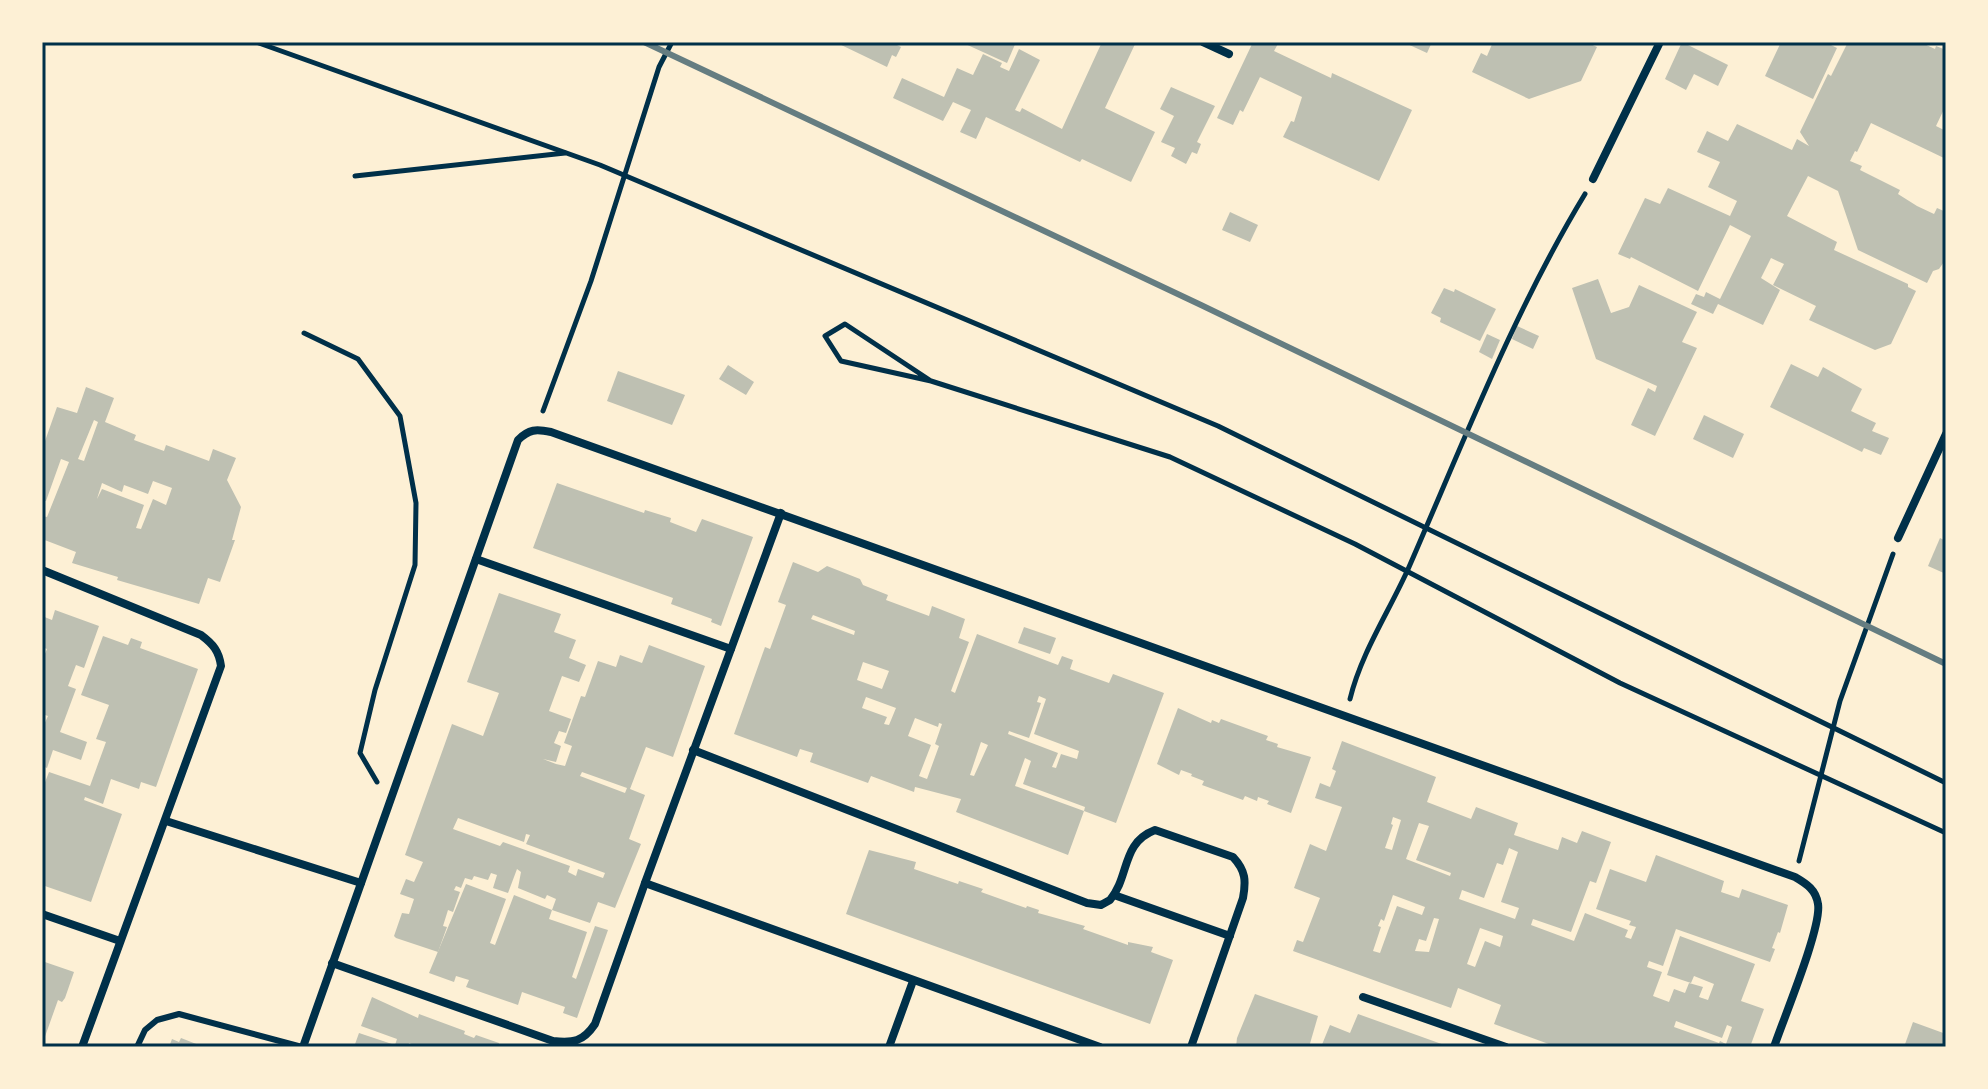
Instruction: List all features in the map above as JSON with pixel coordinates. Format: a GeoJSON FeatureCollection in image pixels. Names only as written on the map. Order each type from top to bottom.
{"type":"FeatureCollection","features":[{"type":"Feature","properties":{"kind":"street"},"geometry":{"type":"LineString","coordinates":[[1203,42],[1229,54]]}},
{"type":"Feature","properties":{"kind":"street"},"geometry":{"type":"LineString","coordinates":[[1593,179],[1660,42]]}},
{"type":"Feature","properties":{"kind":"street"},"geometry":{"type":"LineString","coordinates":[[302,1047],[518,440],[527,431],[537,429],[781,513],[1795,877],[1815,893],[1819,918],[1774,1047]]}},
{"type":"Feature","properties":{"kind":"street"},"geometry":{"type":"LineString","coordinates":[[1898,538],[1946,434]]}},
{"type":"Feature","properties":{"kind":"street"},"geometry":{"type":"LineString","coordinates":[[332,963],[553,1041],[579,1041],[588,1035],[595,1024],[781,513]]}},
{"type":"Feature","properties":{"kind":"street"},"geometry":{"type":"LineString","coordinates":[[476,559],[731,649]]}},
{"type":"Feature","properties":{"kind":"street"},"geometry":{"type":"LineString","coordinates":[[42,570],[201,635],[219,654],[221,666],[82,1047]]}},
{"type":"Feature","properties":{"kind":"street"},"geometry":{"type":"LineString","coordinates":[[693,750],[1087,903],[1101,905],[1114,895],[1134,843],[1155,830],[1233,857],[1242,867],[1246,881],[1191,1047]]}},
{"type":"Feature","properties":{"kind":"street"},"geometry":{"type":"LineString","coordinates":[[166,821],[361,883]]}},
{"type":"Feature","properties":{"kind":"street"},"geometry":{"type":"LineString","coordinates":[[645,883],[1100,1047]]}},
{"type":"Feature","properties":{"kind":"street"},"geometry":{"type":"LineString","coordinates":[[1114,895],[1230,936]]}},
{"type":"Feature","properties":{"kind":"street"},"geometry":{"type":"LineString","coordinates":[[42,914],[120,941]]}},
{"type":"Feature","properties":{"kind":"street"},"geometry":{"type":"LineString","coordinates":[[889,1047],[913,981]]}},
{"type":"Feature","properties":{"kind":"street"},"geometry":{"type":"LineString","coordinates":[[1363,997],[1506,1047]]}},
{"type":"Feature","properties":{"kind":"lane"},"geometry":{"type":"LineString","coordinates":[[137,1047],[145,1030],[157,1020],[179,1014],[302,1047]]}},
{"type":"Feature","properties":{"kind":"path"},"geometry":{"type":"LineString","coordinates":[[256,42],[624,175],[1218,426],[1946,783]]}},
{"type":"Feature","properties":{"kind":"path"},"geometry":{"type":"LineString","coordinates":[[537,429],[591,281],[659,67],[672,42]]}},
{"type":"Feature","properties":{"kind":"path"},"geometry":{"type":"LineString","coordinates":[[355,176],[566,153]]}},
{"type":"Feature","properties":{"kind":"path"},"geometry":{"type":"LineString","coordinates":[[1347,716],[1355,679],[1407,571],[1500,360],[1552,251],[1593,179]]}},
{"type":"Feature","properties":{"kind":"path"},"geometry":{"type":"LineString","coordinates":[[931,381],[845,324],[825,336],[841,361],[931,381],[1170,457],[1355,544],[1620,683],[1946,833]]}},
{"type":"Feature","properties":{"kind":"path"},"geometry":{"type":"LineString","coordinates":[[304,333],[358,359],[400,416],[416,503],[415,565],[375,690],[360,753],[389,804]]}},
{"type":"Feature","properties":{"kind":"path"},"geometry":{"type":"LineString","coordinates":[[1795,877],[1840,701],[1898,538]]}},
{"type":"Feature","properties":{"kind":"building"},"geometry":{"type":"Polygon","coordinates":[[[835,42],[899,42],[897,45],[901,47],[896,57],[892,55],[887,67],[835,42]]]}},
{"type":"Feature","properties":{"kind":"building"},"geometry":{"type":"Polygon","coordinates":[[[961,42],[1016,42],[1007,63],[961,42]]]}},
{"type":"Feature","properties":{"kind":"building"},"geometry":{"type":"Polygon","coordinates":[[[1102,42],[1136,42],[1105,108],[1155,132],[1131,182],[1082,159],[1080,162],[986,117],[976,139],[960,132],[971,110],[953,102],[943,121],[893,98],[902,78],[944,97],[957,68],[973,75],[983,54],[1002,63],[1000,67],[1009,71],[1019,49],[1040,60],[1015,110],[1020,112],[1022,108],[1062,129],[1102,42]]]}},
{"type":"Feature","properties":{"kind":"building"},"geometry":{"type":"Polygon","coordinates":[[[1253,42],[1279,42],[1274,51],[1331,78],[1332,73],[1412,110],[1379,181],[1283,137],[1291,121],[1294,122],[1302,97],[1260,77],[1233,125],[1217,118],[1253,42]]]}},
{"type":"Feature","properties":{"kind":"building"},"geometry":{"type":"Polygon","coordinates":[[[1403,42],[1432,42],[1427,53],[1403,42]]]}},
{"type":"Feature","properties":{"kind":"building"},"geometry":{"type":"Polygon","coordinates":[[[1493,42],[1586,42],[1597,47],[1581,81],[1529,99],[1472,72],[1481,53],[1487,56],[1493,42]]]}},
{"type":"Feature","properties":{"kind":"building"},"geometry":{"type":"Polygon","coordinates":[[[1682,42],[1728,65],[1718,86],[1694,74],[1686,90],[1665,79],[1682,42]]]}},
{"type":"Feature","properties":{"kind":"building"},"geometry":{"type":"Polygon","coordinates":[[[1781,42],[1832,42],[1831,45],[1837,48],[1813,99],[1765,76],[1781,42]]]}},
{"type":"Feature","properties":{"kind":"building"},"geometry":{"type":"Polygon","coordinates":[[[1848,42],[1920,42],[1946,50],[1946,105],[1936,126],[1946,131],[1946,159],[1871,123],[1850,161],[1862,166],[1860,170],[1900,190],[1898,194],[1917,206],[1934,214],[1937,208],[1946,212],[1946,259],[1939,269],[1933,271],[1927,283],[1858,250],[1838,191],[1808,176],[1787,216],[1837,242],[1834,250],[1908,284],[1916,291],[1891,344],[1875,350],[1809,320],[1816,306],[1773,285],[1784,264],[1771,258],[1761,278],[1780,290],[1763,325],[1718,304],[1713,314],[1691,304],[1696,294],[1704,297],[1706,292],[1720,299],[1751,236],[1730,225],[1698,291],[1631,257],[1618,254],[1645,198],[1660,204],[1668,188],[1730,216],[1737,201],[1708,187],[1720,162],[1697,152],[1707,131],[1728,141],[1737,124],[1792,150],[1797,139],[1809,146],[1800,132],[1828,74],[1831,76],[1848,42]]]}},
{"type":"Feature","properties":{"kind":"building"},"geometry":{"type":"Polygon","coordinates":[[[1171,87],[1215,106],[1197,142],[1201,144],[1197,154],[1192,152],[1186,164],[1171,156],[1175,148],[1161,142],[1174,116],[1160,109],[1171,87]]]}},
{"type":"Feature","properties":{"kind":"building"},"geometry":{"type":"Polygon","coordinates":[[[1230,212],[1258,225],[1250,242],[1222,230],[1230,212]]]}},
{"type":"Feature","properties":{"kind":"building"},"geometry":{"type":"Polygon","coordinates":[[[1598,279],[1611,313],[1629,307],[1639,285],[1697,312],[1682,342],[1697,348],[1655,436],[1631,425],[1648,388],[1655,392],[1657,386],[1596,359],[1572,288],[1598,279]]]}},
{"type":"Feature","properties":{"kind":"building"},"geometry":{"type":"Polygon","coordinates":[[[1444,288],[1454,292],[1455,289],[1496,309],[1480,341],[1440,322],[1441,318],[1431,313],[1444,288]]]}},
{"type":"Feature","properties":{"kind":"building"},"geometry":{"type":"Polygon","coordinates":[[[1517,326],[1539,336],[1533,349],[1512,339],[1517,326]]]}},
{"type":"Feature","properties":{"kind":"building"},"geometry":{"type":"Polygon","coordinates":[[[1487,334],[1500,340],[1492,359],[1479,352],[1487,334]]]}},
{"type":"Feature","properties":{"kind":"building"},"geometry":{"type":"Polygon","coordinates":[[[1791,364],[1818,377],[1823,367],[1862,389],[1851,411],[1876,423],[1872,431],[1889,438],[1881,455],[1864,448],[1862,452],[1770,407],[1791,364]]]}},
{"type":"Feature","properties":{"kind":"building"},"geometry":{"type":"Polygon","coordinates":[[[728,365],[754,382],[746,395],[719,379],[728,365]]]}},
{"type":"Feature","properties":{"kind":"building"},"geometry":{"type":"Polygon","coordinates":[[[618,371],[685,395],[672,425],[607,401],[618,371]]]}},
{"type":"Feature","properties":{"kind":"building"},"geometry":{"type":"Polygon","coordinates":[[[86,387],[114,398],[105,422],[136,435],[134,440],[164,451],[166,445],[209,461],[213,449],[236,458],[227,480],[241,507],[232,540],[235,540],[220,582],[208,578],[199,604],[72,563],[76,552],[42,539],[42,516],[47,517],[69,462],[61,459],[46,501],[42,500],[42,440],[45,441],[57,407],[77,413],[86,387]],[[94,420],[78,459],[84,461],[98,422],[94,420]],[[153,481],[148,494],[124,485],[122,492],[102,483],[97,499],[102,489],[144,505],[136,528],[141,529],[153,499],[166,505],[172,488],[153,481]]]}},
{"type":"Feature","properties":{"kind":"building"},"geometry":{"type":"Polygon","coordinates":[[[1704,415],[1744,434],[1733,458],[1693,439],[1704,415]]]}},
{"type":"Feature","properties":{"kind":"building"},"geometry":{"type":"Polygon","coordinates":[[[557,483],[644,513],[645,510],[671,518],[670,522],[696,532],[702,519],[753,537],[721,626],[711,622],[712,619],[671,604],[673,598],[533,548],[557,483]]]}},
{"type":"Feature","properties":{"kind":"building"},"geometry":{"type":"Polygon","coordinates":[[[1940,538],[1946,541],[1946,574],[1928,566],[1940,538]]]}},
{"type":"Feature","properties":{"kind":"building"},"geometry":{"type":"Polygon","coordinates":[[[793,562],[818,572],[827,566],[860,579],[863,585],[888,595],[886,600],[929,616],[932,606],[965,619],[959,638],[969,642],[951,691],[955,693],[977,634],[1058,665],[1062,656],[1073,660],[1070,669],[1109,683],[1113,674],[1164,693],[1116,823],[1084,811],[1068,855],[956,812],[961,799],[915,787],[914,792],[871,776],[868,783],[810,762],[813,753],[800,749],[797,757],[734,734],[765,647],[770,649],[786,605],[778,602],[793,562]],[[813,615],[811,619],[854,635],[855,631],[813,615]],[[863,662],[857,680],[882,689],[889,671],[863,662]],[[1039,696],[1037,702],[1041,703],[1029,738],[1009,731],[1008,734],[1058,753],[1052,767],[1056,768],[1061,754],[1077,759],[1079,751],[1034,734],[1046,699],[1039,696]],[[866,697],[862,708],[887,717],[884,724],[889,725],[896,708],[866,697]],[[915,718],[908,736],[931,745],[919,776],[927,779],[939,746],[935,744],[942,724],[939,723],[938,727],[915,718]],[[981,742],[970,775],[974,776],[988,745],[981,742]],[[1025,758],[1015,786],[1084,811],[1085,807],[1023,784],[1031,761],[1025,758]]]}},
{"type":"Feature","properties":{"kind":"building"},"geometry":{"type":"Polygon","coordinates":[[[499,593],[561,614],[554,632],[576,640],[569,658],[586,665],[579,682],[562,676],[549,711],[571,719],[566,733],[559,731],[554,743],[561,746],[556,762],[543,759],[565,766],[572,746],[564,743],[598,661],[616,667],[620,655],[642,663],[649,645],[705,666],[673,757],[646,747],[630,789],[645,795],[629,839],[641,844],[615,908],[598,902],[590,923],[552,910],[556,899],[547,895],[545,899],[518,888],[521,872],[517,869],[508,893],[493,888],[497,875],[491,873],[488,880],[474,876],[472,880],[465,878],[461,888],[456,886],[454,890],[460,892],[453,912],[448,910],[443,926],[447,927],[438,952],[394,936],[402,913],[409,914],[414,899],[400,894],[406,879],[414,882],[423,862],[405,855],[452,724],[483,736],[499,693],[467,682],[499,593]],[[582,772],[580,776],[625,793],[627,788],[582,772]],[[458,818],[453,829],[500,846],[503,842],[570,866],[568,872],[576,876],[578,869],[603,878],[605,873],[526,844],[530,835],[526,834],[524,842],[458,818]]]}},
{"type":"Feature","properties":{"kind":"building"},"geometry":{"type":"Polygon","coordinates":[[[55,610],[99,626],[84,668],[76,665],[68,686],[76,689],[60,732],[87,742],[81,760],[53,750],[47,768],[42,766],[42,729],[48,716],[42,714],[42,661],[47,649],[42,647],[42,616],[52,620],[55,610]]]}},
{"type":"Feature","properties":{"kind":"building"},"geometry":{"type":"Polygon","coordinates":[[[1024,627],[1056,638],[1050,654],[1018,643],[1024,627]]]}},
{"type":"Feature","properties":{"kind":"building"},"geometry":{"type":"Polygon","coordinates":[[[103,636],[128,645],[131,638],[142,642],[140,648],[198,669],[156,787],[141,782],[139,789],[111,779],[103,804],[85,797],[84,800],[122,814],[91,902],[42,885],[42,790],[49,772],[90,786],[106,742],[96,739],[109,705],[81,695],[103,636]]]}},
{"type":"Feature","properties":{"kind":"building"},"geometry":{"type":"Polygon","coordinates":[[[1178,708],[1211,723],[1212,720],[1219,723],[1221,719],[1268,736],[1266,740],[1278,744],[1277,747],[1311,757],[1291,813],[1258,797],[1257,801],[1245,796],[1243,800],[1202,785],[1204,781],[1192,774],[1181,770],[1179,775],[1157,764],[1178,708]]]}},
{"type":"Feature","properties":{"kind":"building"},"geometry":{"type":"Polygon","coordinates":[[[1342,741],[1436,777],[1427,802],[1471,819],[1476,807],[1518,823],[1514,835],[1558,850],[1562,837],[1577,843],[1582,831],[1611,842],[1596,883],[1590,881],[1571,932],[1533,919],[1531,925],[1574,941],[1585,913],[1628,930],[1625,937],[1631,939],[1636,927],[1629,925],[1631,921],[1596,909],[1610,869],[1646,882],[1656,855],[1724,881],[1721,892],[1739,898],[1742,889],[1788,905],[1770,962],[1676,929],[1663,966],[1649,961],[1647,967],[1662,972],[1653,996],[1669,1002],[1674,989],[1685,993],[1689,983],[1703,987],[1699,997],[1708,1000],[1714,984],[1694,976],[1691,983],[1667,975],[1680,936],[1755,964],[1741,1001],[1764,1009],[1750,1047],[1557,1047],[1494,1024],[1501,1005],[1458,988],[1451,1008],[1293,951],[1297,940],[1303,942],[1320,898],[1294,888],[1310,844],[1326,851],[1342,807],[1315,798],[1320,783],[1330,787],[1336,771],[1332,769],[1342,741]],[[1393,817],[1385,848],[1392,850],[1401,820],[1393,817]],[[1419,823],[1406,859],[1450,876],[1451,873],[1416,860],[1429,826],[1419,823]],[[1509,848],[1503,865],[1497,863],[1484,898],[1462,890],[1459,899],[1515,919],[1519,908],[1501,902],[1518,852],[1509,848]],[[1393,895],[1384,921],[1381,919],[1373,951],[1380,953],[1397,906],[1422,915],[1425,907],[1393,895]],[[1434,918],[1426,941],[1419,939],[1415,951],[1429,952],[1439,919],[1434,918]],[[1480,928],[1467,964],[1475,967],[1485,941],[1500,947],[1503,936],[1480,928]],[[1676,1021],[1674,1027],[1726,1044],[1732,1027],[1727,1025],[1722,1038],[1676,1021]]]}},
{"type":"Feature","properties":{"kind":"building"},"geometry":{"type":"Polygon","coordinates":[[[869,850],[916,862],[914,869],[983,889],[981,892],[1085,926],[1083,929],[1128,945],[1128,942],[1153,947],[1151,952],[1173,960],[1150,1024],[846,914],[869,850]]]}},
{"type":"Feature","properties":{"kind":"building"},"geometry":{"type":"Polygon","coordinates":[[[466,884],[506,899],[490,943],[495,945],[514,895],[552,910],[549,919],[587,932],[572,977],[576,979],[595,926],[608,930],[577,1018],[563,1013],[565,1007],[522,992],[518,1005],[466,987],[469,980],[456,976],[454,982],[429,973],[466,884]]]}},
{"type":"Feature","properties":{"kind":"building"},"geometry":{"type":"Polygon","coordinates":[[[42,961],[74,972],[65,998],[62,1002],[58,1000],[42,1045],[42,961]]]}},
{"type":"Feature","properties":{"kind":"building"},"geometry":{"type":"Polygon","coordinates":[[[1255,994],[1318,1016],[1309,1047],[1236,1047],[1255,994]]]}},
{"type":"Feature","properties":{"kind":"building"},"geometry":{"type":"Polygon","coordinates":[[[372,997],[418,1018],[419,1014],[465,1031],[464,1034],[474,1038],[476,1035],[499,1043],[498,1047],[419,1047],[409,1043],[408,1047],[354,1047],[359,1033],[395,1045],[397,1039],[361,1026],[372,997]]]}},
{"type":"Feature","properties":{"kind":"building"},"geometry":{"type":"Polygon","coordinates":[[[1358,1014],[1450,1047],[1321,1047],[1330,1025],[1350,1033],[1358,1014]]]}},
{"type":"Feature","properties":{"kind":"building"},"geometry":{"type":"Polygon","coordinates":[[[1913,1022],[1946,1034],[1946,1047],[1904,1047],[1913,1022]]]}},
{"type":"Feature","properties":{"kind":"building"},"geometry":{"type":"Polygon","coordinates":[[[181,1038],[204,1047],[169,1047],[172,1039],[179,1042],[181,1038]]]}},
{"type":"Feature","properties":{"kind":"railway"},"geometry":{"type":"LineString","coordinates":[[644,42],[1201,305],[1946,664]]}}]}
